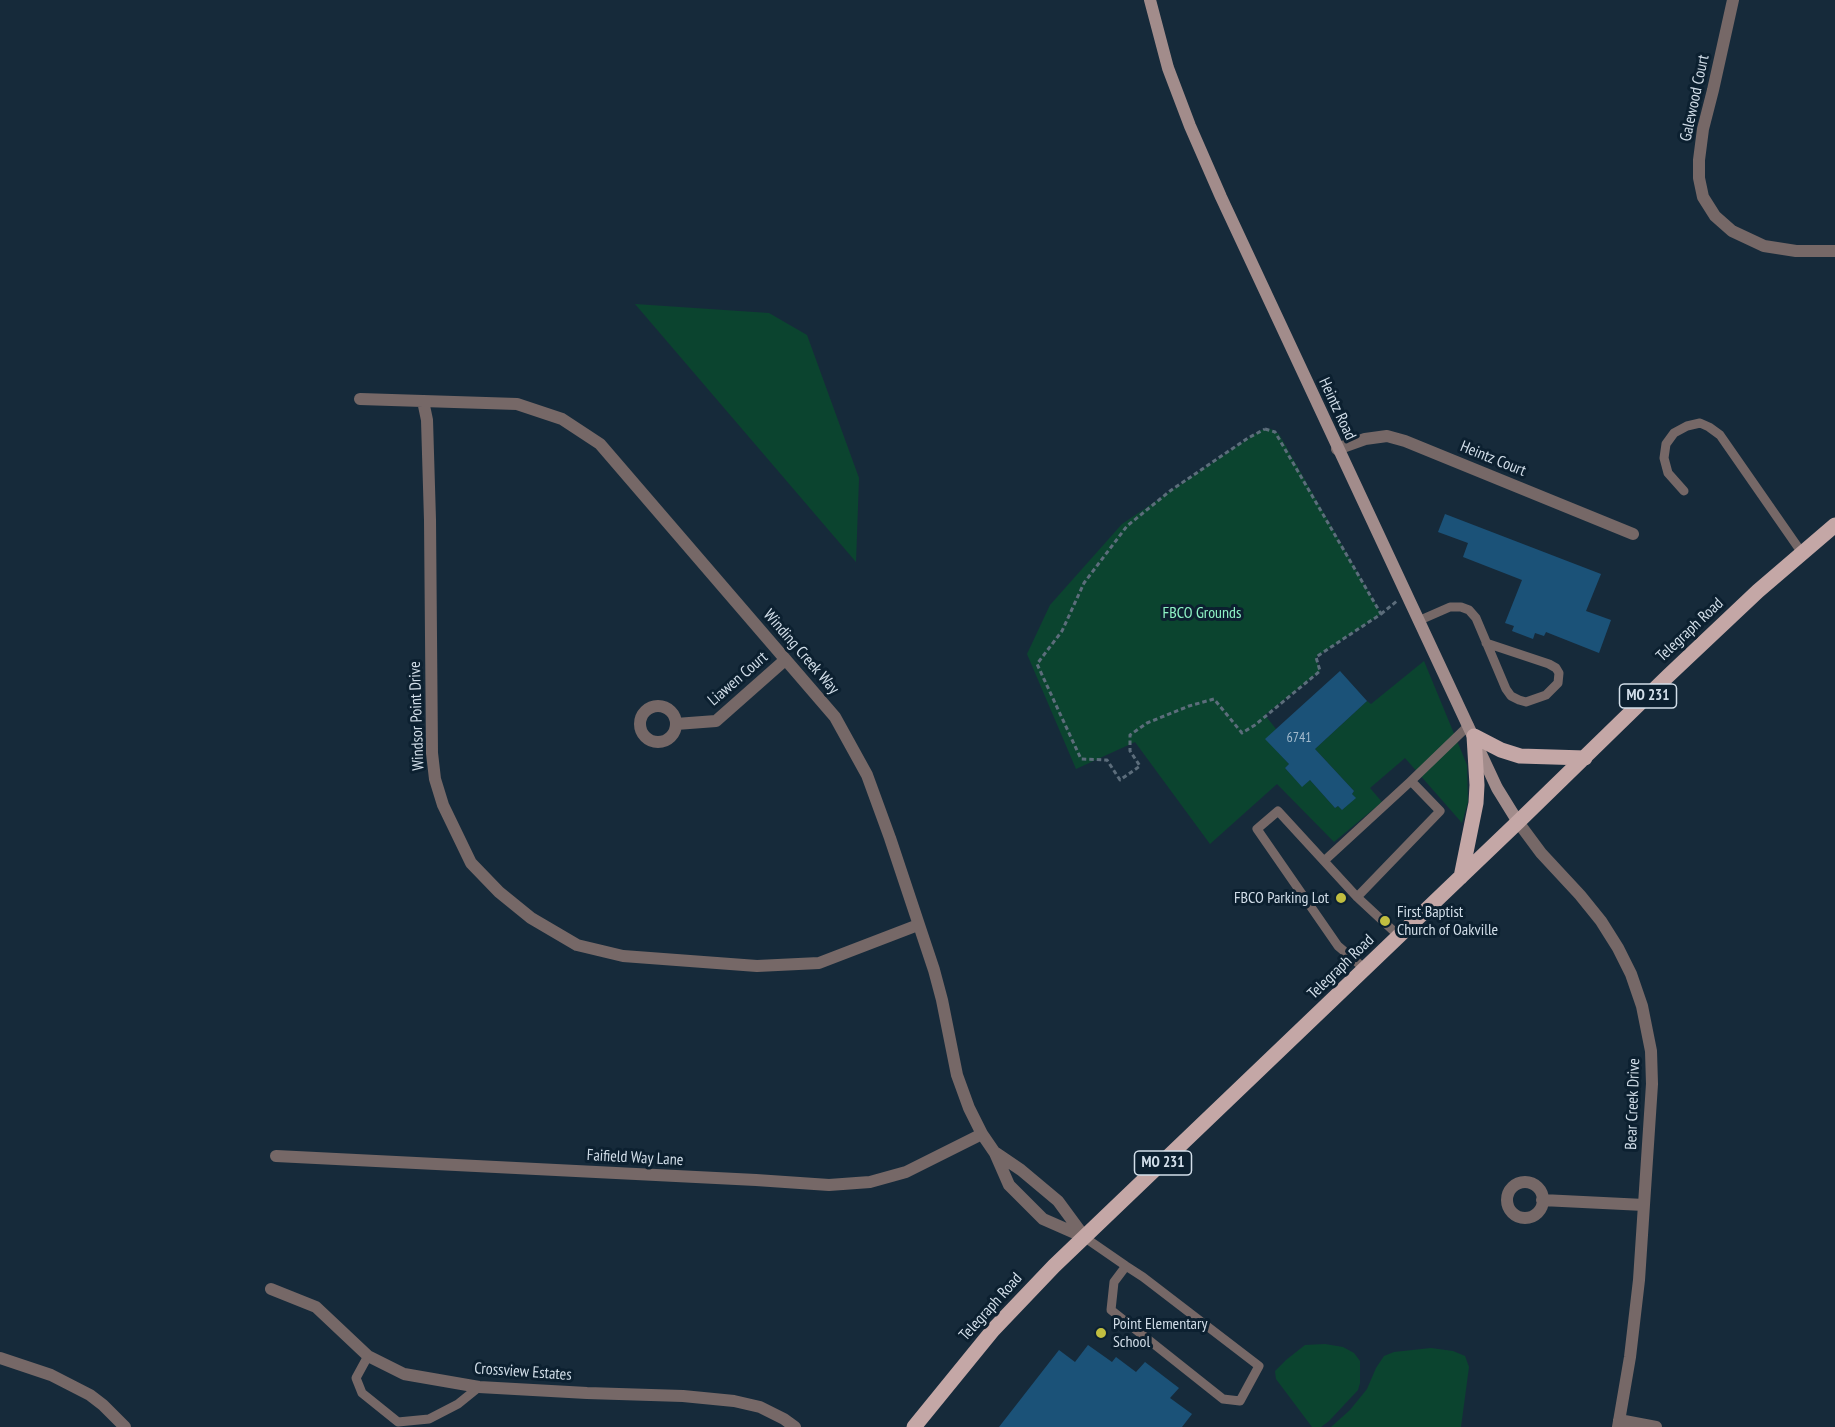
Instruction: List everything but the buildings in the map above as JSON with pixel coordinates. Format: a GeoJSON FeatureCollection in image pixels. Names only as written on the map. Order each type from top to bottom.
{"type":"FeatureCollection","features":[{"type":"Feature","properties":{"kind":"main road","name":"Telegraph Road"},"geometry":{"type":"LineString","coordinates":[[914,1427],[993,1330],[1054,1266],[1758,591],[1835,525]]}},
{"type":"Feature","properties":{"kind":"main road"},"geometry":{"type":"LineString","coordinates":[[1471,731],[1502,750],[1520,756],[1585,758]]}},
{"type":"Feature","properties":{"kind":"main road"},"geometry":{"type":"LineString","coordinates":[[1461,877],[1476,803],[1477,785],[1471,731]]}},
{"type":"Feature","properties":{"kind":"street","name":"Heintz Road"},"geometry":{"type":"LineString","coordinates":[[1150,0],[1168,68],[1221,197],[1497,788],[1518,822]]}},
{"type":"Feature","properties":{"kind":"street","name":"Galewood Court"},"geometry":{"type":"LineString","coordinates":[[1733,0],[1703,129],[1699,160],[1699,178],[1703,197],[1716,216],[1732,231],[1764,246],[1796,251],[1835,251]]}},
{"type":"Feature","properties":{"kind":"street","name":"Winding Creek Way"},"geometry":{"type":"LineString","coordinates":[[360,399],[517,404],[562,419],[600,444],[835,717],[867,775],[890,838],[934,970],[957,1075],[969,1108],[995,1153],[1009,1185],[1043,1219],[1084,1237]]}},
{"type":"Feature","properties":{"kind":"street","name":"Windsor Point Drive"},"geometry":{"type":"LineString","coordinates":[[423,400],[427,420],[430,520],[432,753],[435,779],[443,805],[471,863],[499,892],[531,918],[577,945],[623,956],[758,966],[819,963],[918,925]]}},
{"type":"Feature","properties":{"kind":"street","name":"Heintz Court"},"geometry":{"type":"LineString","coordinates":[[1337,448],[1365,439],[1387,436],[1405,441],[1633,534]]}},
{"type":"Feature","properties":{"kind":"street","name":"Liawen Court"},"geometry":{"type":"LineString","coordinates":[[676,724],[716,721],[784,660]]}},
{"type":"Feature","properties":{"kind":"street","name":"Bear Creek Drive"},"geometry":{"type":"LineString","coordinates":[[1518,822],[1541,853],[1580,895],[1618,948],[1631,974],[1642,1006],[1651,1051],[1652,1084],[1639,1280],[1630,1358],[1618,1424]]}},
{"type":"Feature","properties":{"kind":"street","name":"Faifield Way Lane"},"geometry":{"type":"LineString","coordinates":[[276,1156],[829,1185],[870,1182],[906,1172],[982,1134]]}},
{"type":"Feature","properties":{"kind":"street","name":"Winding Creek Way"},"geometry":{"type":"LineString","coordinates":[[995,1153],[1021,1170],[1058,1201],[1084,1237]]}},
{"type":"Feature","properties":{"kind":"street"},"geometry":{"type":"LineString","coordinates":[[1542,1200],[1644,1205]]}},
{"type":"Feature","properties":{"kind":"street","name":"Crossview Estates"},"geometry":{"type":"LineString","coordinates":[[271,1289],[316,1307],[368,1356],[404,1374],[479,1387],[683,1396],[734,1401],[760,1407],[795,1427]]}},
{"type":"Feature","properties":{"kind":"street"},"geometry":{"type":"LineString","coordinates":[[0,1358],[51,1375],[90,1395],[125,1427]]}},
{"type":"Feature","properties":{"kind":"street"},"geometry":{"type":"LineString","coordinates":[[1618,1424],[1656,1427]]}},
{"type":"Feature","properties":{"kind":"lane"},"geometry":{"type":"LineString","coordinates":[[1684,491],[1668,473],[1664,458],[1666,444],[1674,433],[1687,426],[1700,423],[1720,435],[1802,552]]}},
{"type":"Feature","properties":{"kind":"lane"},"geometry":{"type":"LineString","coordinates":[[1418,621],[1450,607],[1469,610],[1476,618],[1486,643],[1506,689],[1511,696],[1526,702],[1546,694],[1558,683],[1559,673],[1549,664],[1486,643]]}},
{"type":"Feature","properties":{"kind":"lane"},"geometry":{"type":"LineString","coordinates":[[1324,861],[1411,781],[1471,731]]}},
{"type":"Feature","properties":{"kind":"lane"},"geometry":{"type":"LineString","coordinates":[[1357,897],[1440,811],[1411,781]]}},
{"type":"Feature","properties":{"kind":"lane"},"geometry":{"type":"LineString","coordinates":[[1365,969],[1338,946],[1257,829],[1278,811],[1357,897],[1399,936]]}},
{"type":"Feature","properties":{"kind":"lane"},"geometry":{"type":"LineString","coordinates":[[1084,1237],[1126,1266],[1259,1366],[1240,1401],[1223,1399],[1111,1310],[1114,1282],[1126,1266]]}},
{"type":"Feature","properties":{"kind":"lane"},"geometry":{"type":"LineString","coordinates":[[368,1356],[356,1378],[362,1393],[398,1422],[429,1419],[458,1404],[479,1387]]}},
{"type":"Feature","properties":{"kind":"path"},"geometry":{"type":"LineString","coordinates":[[1381,614],[1275,432],[1265,429],[1170,491],[1127,525],[1084,583],[1062,631],[1037,664],[1081,759],[1107,760],[1120,780],[1140,766],[1130,751],[1130,735],[1148,723],[1189,706],[1214,699],[1242,734],[1320,671],[1316,657],[1381,614],[1405,594]]}},
{"type":"Feature","properties":{"kind":"green space"},"geometry":{"type":"Polygon","coordinates":[[[635,304],[769,313],[807,335],[859,478],[856,562],[635,304]]]}},
{"type":"Feature","properties":{"kind":"green space","name":"FBCO Grounds"},"geometry":{"type":"Polygon","coordinates":[[[1271,429],[1279,434],[1381,614],[1316,657],[1320,671],[1265,715],[1276,729],[1266,739],[1289,764],[1285,768],[1302,786],[1310,780],[1335,808],[1338,806],[1342,810],[1355,798],[1352,794],[1354,791],[1315,749],[1367,701],[1371,704],[1424,661],[1467,765],[1468,802],[1462,823],[1405,758],[1370,788],[1382,802],[1334,842],[1277,784],[1210,844],[1135,742],[1076,769],[1027,654],[1050,605],[1122,524],[1261,430],[1271,429]]]}},
{"type":"Feature","properties":{"kind":"green space"},"geometry":{"type":"Polygon","coordinates":[[[1325,1344],[1343,1347],[1354,1353],[1360,1361],[1360,1383],[1358,1390],[1329,1421],[1321,1427],[1312,1427],[1276,1379],[1275,1371],[1305,1345],[1325,1344]]]}},
{"type":"Feature","properties":{"kind":"green space"},"geometry":{"type":"Polygon","coordinates":[[[1431,1348],[1453,1351],[1465,1356],[1469,1367],[1461,1427],[1331,1427],[1350,1410],[1367,1389],[1384,1356],[1394,1352],[1431,1348]]]}},
{"type":"Feature","properties":{"kind":"place","name":"FBCO Parking Lot"},"geometry":{"type":"Point","coordinates":[1341,898]}},
{"type":"Feature","properties":{"kind":"place","name":"First Baptist Church of Oakville"},"geometry":{"type":"Point","coordinates":[1385,921]}},
{"type":"Feature","properties":{"kind":"place","name":"Point Elementary School"},"geometry":{"type":"Point","coordinates":[1101,1333]}}]}
